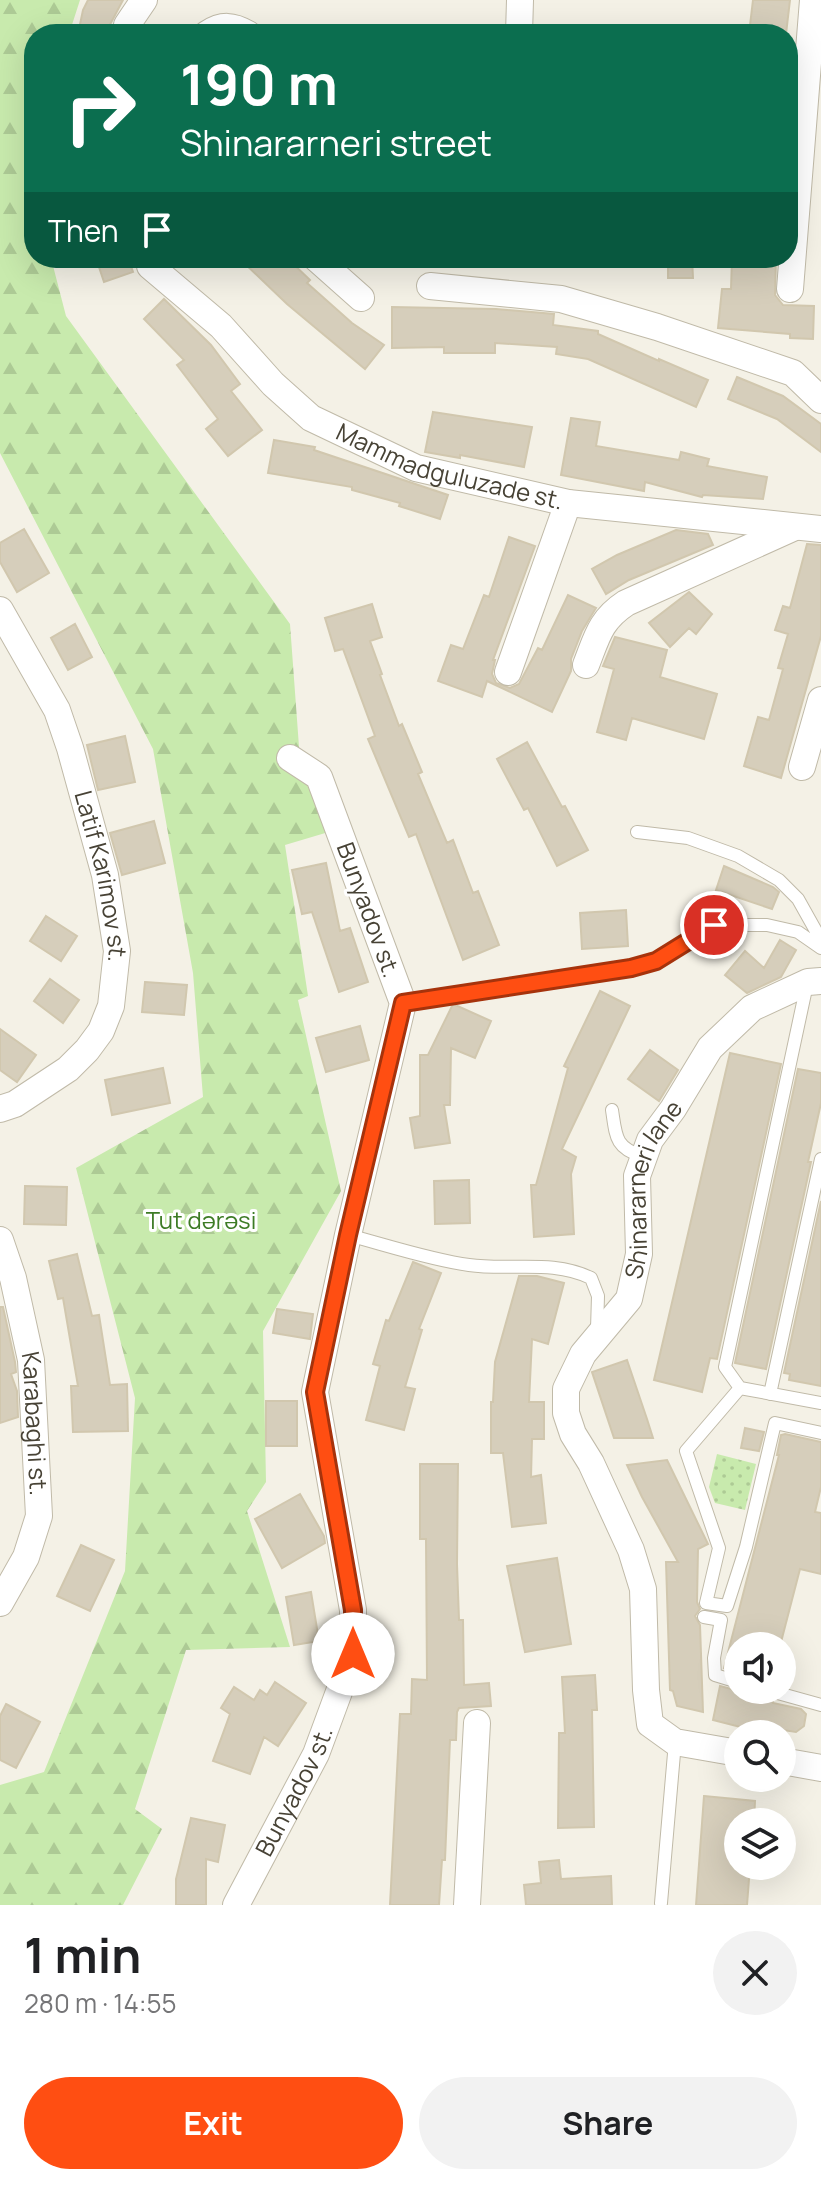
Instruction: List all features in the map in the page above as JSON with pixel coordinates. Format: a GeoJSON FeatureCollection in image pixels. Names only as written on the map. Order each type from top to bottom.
{"type":"FeatureCollection","features":[{"type":"Feature","properties":{"kind":"street"},"geometry":{"type":"LineString","coordinates":[[128,24],[144,0]]}},
{"type":"Feature","properties":{"kind":"street"},"geometry":{"type":"LineString","coordinates":[[519,24],[520,0]]}},
{"type":"Feature","properties":{"kind":"street"},"geometry":{"type":"LineString","coordinates":[[798,149],[813,0]]}},
{"type":"Feature","properties":{"kind":"street","name":"Mammadguluzade st."},"geometry":{"type":"LineString","coordinates":[[152,268],[221,326],[273,384],[311,418],[416,468],[568,503],[809,527]]}},
{"type":"Feature","properties":{"kind":"street"},"geometry":{"type":"LineString","coordinates":[[327,268],[361,298]]}},
{"type":"Feature","properties":{"kind":"street"},"geometry":{"type":"LineString","coordinates":[[790,268],[790,289]]}},
{"type":"Feature","properties":{"kind":"street"},"geometry":{"type":"LineString","coordinates":[[430,286],[561,299],[657,327],[793,373],[821,400]]}},
{"type":"Feature","properties":{"kind":"street"},"geometry":{"type":"LineString","coordinates":[[508,672],[568,503]]}},
{"type":"Feature","properties":{"kind":"street"},"geometry":{"type":"LineString","coordinates":[[586,665],[601,626],[613,611],[809,527]]}},
{"type":"Feature","properties":{"kind":"street","name":"Latif Karimov st."},"geometry":{"type":"LineString","coordinates":[[0,610],[57,710],[105,875],[117,951],[111,1006],[101,1031],[87,1050],[68,1069],[15,1104],[0,1109]]}},
{"type":"Feature","properties":{"kind":"street"},"geometry":{"type":"LineString","coordinates":[[802,767],[821,700]]}},
{"type":"Feature","properties":{"kind":"street","name":"Bunyadov st."},"geometry":{"type":"LineString","coordinates":[[236,1905],[316,1754],[353,1654],[353,1610],[315,1392],[348,1235],[403,1003],[319,777],[290,758]]}},
{"type":"Feature","properties":{"kind":"street","name":"Shinararneri lane"},"geometry":{"type":"LineString","coordinates":[[675,1742],[650,1724],[643,1589],[631,1550],[591,1463],[573,1434],[566,1413],[566,1389],[583,1354],[629,1299],[639,1254],[637,1176],[650,1140],[710,1048],[752,1008],[814,981]]}},
{"type":"Feature","properties":{"kind":"street","name":"Karabaghi st."},"geometry":{"type":"LineString","coordinates":[[0,1240],[13,1278],[31,1360],[39,1492],[39,1516],[26,1557],[0,1603]]}},
{"type":"Feature","properties":{"kind":"street"},"geometry":{"type":"LineString","coordinates":[[467,1905],[477,1723]]}},
{"type":"Feature","properties":{"kind":"street"},"geometry":{"type":"LineString","coordinates":[[675,1742],[724,1751]]}},
{"type":"Feature","properties":{"kind":"street"},"geometry":{"type":"LineString","coordinates":[[796,1764],[821,1768]]}},
{"type":"Feature","properties":{"kind":"lane"},"geometry":{"type":"LineString","coordinates":[[637,832],[688,838],[738,856],[779,880],[798,899],[821,940]]}},
{"type":"Feature","properties":{"kind":"lane"},"geometry":{"type":"LineString","coordinates":[[403,1003],[631,968],[656,961],[714,925],[767,925],[798,932],[821,948]]}},
{"type":"Feature","properties":{"kind":"lane"},"geometry":{"type":"LineString","coordinates":[[814,981],[725,1367],[740,1388],[821,1403]]}},
{"type":"Feature","properties":{"kind":"lane"},"geometry":{"type":"LineString","coordinates":[[612,1110],[620,1144],[625,1151],[642,1156]]}},
{"type":"Feature","properties":{"kind":"lane"},"geometry":{"type":"LineString","coordinates":[[770,1394],[821,1159]]}},
{"type":"Feature","properties":{"kind":"lane"},"geometry":{"type":"LineString","coordinates":[[348,1235],[467,1265],[573,1269],[591,1278],[598,1296],[597,1340]]}},
{"type":"Feature","properties":{"kind":"lane"},"geometry":{"type":"LineString","coordinates":[[740,1388],[686,1451],[719,1548],[706,1603],[727,1606],[746,1547],[775,1423],[821,1433]]}},
{"type":"Feature","properties":{"kind":"lane"},"geometry":{"type":"LineString","coordinates":[[704,1617],[721,1620],[714,1658],[715,1675],[724,1678]]}},
{"type":"Feature","properties":{"kind":"lane"},"geometry":{"type":"LineString","coordinates":[[796,1698],[821,1705]]}},
{"type":"Feature","properties":{"kind":"lane"},"geometry":{"type":"LineString","coordinates":[[661,1903],[675,1742]]}},
{"type":"Feature","properties":{"kind":"green space","name":"Tut dərəsi"},"geometry":{"type":"Polygon","coordinates":[[[0,0],[80,0],[72,24],[24,24],[24,268],[54,268],[66,316],[290,624],[301,774],[332,831],[285,845],[308,996],[298,1000],[341,1191],[263,1331],[266,1482],[247,1511],[290,1647],[186,1650],[135,1809],[162,1829],[123,1905],[0,1905],[0,1785],[44,1772],[125,1571],[135,1398],[76,1168],[203,1097],[193,973],[153,749],[0,453],[0,0]]]}},
{"type":"Feature","properties":{"kind":"green space"},"geometry":{"type":"Polygon","coordinates":[[[717,1454],[756,1464],[745,1510],[715,1503],[709,1487],[717,1454]]]}},
{"type":"Feature","properties":{"kind":"building"},"geometry":{"type":"Polygon","coordinates":[[[88,0],[123,0],[110,24],[80,24],[88,0]]]}},
{"type":"Feature","properties":{"kind":"building"},"geometry":{"type":"Polygon","coordinates":[[[753,0],[790,0],[787,24],[750,24],[753,0]]]}},
{"type":"Feature","properties":{"kind":"building"},"geometry":{"type":"Polygon","coordinates":[[[99,268],[132,268],[133,272],[104,282],[99,268]]]}},
{"type":"Feature","properties":{"kind":"building"},"geometry":{"type":"Polygon","coordinates":[[[249,268],[297,268],[310,280],[307,283],[352,323],[384,345],[365,369],[249,268]]]}},
{"type":"Feature","properties":{"kind":"building"},"geometry":{"type":"Polygon","coordinates":[[[668,268],[692,268],[693,278],[668,278],[668,268]]]}},
{"type":"Feature","properties":{"kind":"building"},"geometry":{"type":"Polygon","coordinates":[[[732,268],[776,268],[775,295],[783,305],[814,306],[813,339],[718,328],[722,289],[731,289],[732,268]]]}},
{"type":"Feature","properties":{"kind":"building"},"geometry":{"type":"Polygon","coordinates":[[[164,299],[211,345],[240,384],[231,391],[262,430],[228,456],[206,429],[218,419],[177,365],[184,360],[144,319],[164,299]]]}},
{"type":"Feature","properties":{"kind":"building"},"geometry":{"type":"Polygon","coordinates":[[[392,307],[496,309],[554,314],[553,325],[598,331],[598,334],[708,380],[696,407],[588,359],[556,354],[557,347],[495,343],[495,353],[444,353],[444,347],[392,348],[392,307]]]}},
{"type":"Feature","properties":{"kind":"building"},"geometry":{"type":"Polygon","coordinates":[[[737,377],[783,396],[821,424],[821,452],[777,419],[728,399],[737,377]]]}},
{"type":"Feature","properties":{"kind":"building"},"geometry":{"type":"Polygon","coordinates":[[[433,412],[532,427],[524,467],[425,452],[433,412]]]}},
{"type":"Feature","properties":{"kind":"building"},"geometry":{"type":"Polygon","coordinates":[[[571,418],[600,422],[596,446],[679,460],[681,452],[709,459],[707,466],[767,477],[763,499],[702,497],[645,482],[644,491],[561,475],[571,418]]]}},
{"type":"Feature","properties":{"kind":"building"},"geometry":{"type":"Polygon","coordinates":[[[274,440],[315,447],[314,450],[448,495],[440,519],[399,506],[400,503],[352,490],[352,487],[268,473],[274,440]]]}},
{"type":"Feature","properties":{"kind":"building"},"geometry":{"type":"Polygon","coordinates":[[[24,529],[49,573],[17,592],[0,562],[0,543],[24,529]]]}},
{"type":"Feature","properties":{"kind":"building"},"geometry":{"type":"Polygon","coordinates":[[[676,530],[708,534],[713,545],[629,580],[606,594],[592,569],[676,530]]]}},
{"type":"Feature","properties":{"kind":"building"},"geometry":{"type":"Polygon","coordinates":[[[509,537],[535,546],[493,660],[492,674],[496,683],[510,688],[519,684],[538,648],[542,650],[568,595],[596,608],[582,631],[571,659],[571,671],[552,712],[487,681],[482,697],[438,681],[451,645],[463,649],[484,595],[489,597],[509,537]]]}},
{"type":"Feature","properties":{"kind":"building"},"geometry":{"type":"Polygon","coordinates":[[[807,544],[821,545],[821,636],[781,778],[744,766],[758,717],[769,720],[783,669],[778,668],[788,634],[775,630],[783,606],[790,608],[807,544]]]}},
{"type":"Feature","properties":{"kind":"building"},"geometry":{"type":"Polygon","coordinates":[[[689,592],[712,614],[696,634],[689,628],[670,647],[649,623],[689,592]]]}},
{"type":"Feature","properties":{"kind":"building"},"geometry":{"type":"Polygon","coordinates":[[[372,604],[382,637],[370,641],[380,675],[399,726],[402,724],[422,772],[418,774],[447,843],[453,840],[473,893],[478,891],[499,945],[463,960],[416,834],[409,837],[368,739],[375,736],[343,649],[335,651],[325,618],[372,604]]]}},
{"type":"Feature","properties":{"kind":"building"},"geometry":{"type":"Polygon","coordinates":[[[75,624],[92,657],[68,670],[51,638],[75,624]]]}},
{"type":"Feature","properties":{"kind":"building"},"geometry":{"type":"Polygon","coordinates":[[[615,637],[667,650],[660,677],[717,694],[704,739],[632,718],[626,740],[597,732],[614,669],[603,666],[615,637]]]}},
{"type":"Feature","properties":{"kind":"building"},"geometry":{"type":"Polygon","coordinates":[[[125,736],[135,782],[98,790],[87,745],[125,736]]]}},
{"type":"Feature","properties":{"kind":"building"},"geometry":{"type":"Polygon","coordinates":[[[527,742],[588,850],[557,866],[528,808],[524,810],[497,759],[527,742]]]}},
{"type":"Feature","properties":{"kind":"building"},"geometry":{"type":"Polygon","coordinates":[[[154,821],[165,863],[122,875],[110,833],[154,821]]]}},
{"type":"Feature","properties":{"kind":"building"},"geometry":{"type":"Polygon","coordinates":[[[326,863],[340,931],[350,928],[368,982],[339,992],[312,912],[302,914],[292,870],[326,863]]]}},
{"type":"Feature","properties":{"kind":"building"},"geometry":{"type":"Polygon","coordinates":[[[724,866],[779,892],[772,909],[716,890],[724,866]]]}},
{"type":"Feature","properties":{"kind":"building"},"geometry":{"type":"Polygon","coordinates":[[[626,910],[628,946],[582,949],[580,913],[626,910]]]}},
{"type":"Feature","properties":{"kind":"building"},"geometry":{"type":"Polygon","coordinates":[[[46,916],[77,936],[61,961],[30,941],[46,916]]]}},
{"type":"Feature","properties":{"kind":"building"},"geometry":{"type":"Polygon","coordinates":[[[780,940],[796,950],[781,977],[747,993],[725,975],[745,951],[764,968],[780,940]]]}},
{"type":"Feature","properties":{"kind":"building"},"geometry":{"type":"Polygon","coordinates":[[[50,979],[79,1000],[63,1023],[34,1001],[50,979]]]}},
{"type":"Feature","properties":{"kind":"building"},"geometry":{"type":"Polygon","coordinates":[[[145,982],[187,985],[184,1015],[142,1012],[145,982]]]}},
{"type":"Feature","properties":{"kind":"building"},"geometry":{"type":"Polygon","coordinates":[[[600,991],[630,1006],[562,1149],[576,1157],[571,1174],[574,1234],[534,1237],[531,1185],[536,1185],[568,1068],[564,1066],[600,991]]]}},
{"type":"Feature","properties":{"kind":"building"},"geometry":{"type":"Polygon","coordinates":[[[453,1004],[491,1021],[475,1058],[451,1048],[450,1105],[444,1105],[450,1143],[415,1148],[410,1118],[420,1116],[420,1055],[428,1055],[453,1004]]]}},
{"type":"Feature","properties":{"kind":"building"},"geometry":{"type":"Polygon","coordinates":[[[360,1026],[369,1060],[326,1072],[316,1038],[360,1026]]]}},
{"type":"Feature","properties":{"kind":"building"},"geometry":{"type":"Polygon","coordinates":[[[0,1029],[36,1055],[17,1082],[0,1070],[0,1029]]]}},
{"type":"Feature","properties":{"kind":"building"},"geometry":{"type":"Polygon","coordinates":[[[650,1050],[678,1070],[659,1101],[628,1079],[650,1050]]]}},
{"type":"Feature","properties":{"kind":"building"},"geometry":{"type":"Polygon","coordinates":[[[730,1053],[781,1064],[717,1359],[710,1358],[702,1392],[654,1380],[730,1053]]]}},
{"type":"Feature","properties":{"kind":"building"},"geometry":{"type":"Polygon","coordinates":[[[163,1068],[170,1103],[112,1115],[105,1080],[163,1068]]]}},
{"type":"Feature","properties":{"kind":"building"},"geometry":{"type":"Polygon","coordinates":[[[798,1069],[821,1073],[821,1103],[766,1369],[735,1363],[798,1069]]]}},
{"type":"Feature","properties":{"kind":"building"},"geometry":{"type":"Polygon","coordinates":[[[469,1180],[470,1223],[435,1224],[434,1181],[469,1180]]]}},
{"type":"Feature","properties":{"kind":"building"},"geometry":{"type":"Polygon","coordinates":[[[25,1186],[67,1187],[66,1225],[24,1224],[25,1186]]]}},
{"type":"Feature","properties":{"kind":"building"},"geometry":{"type":"Polygon","coordinates":[[[821,1201],[821,1386],[789,1380],[790,1374],[784,1373],[821,1201]]]}},
{"type":"Feature","properties":{"kind":"building"},"geometry":{"type":"Polygon","coordinates":[[[77,1254],[92,1316],[99,1315],[110,1385],[127,1384],[128,1431],[73,1432],[71,1386],[78,1386],[63,1298],[58,1299],[49,1261],[77,1254]]]}},
{"type":"Feature","properties":{"kind":"building"},"geometry":{"type":"Polygon","coordinates":[[[413,1262],[441,1273],[419,1329],[422,1330],[405,1387],[415,1389],[404,1430],[366,1420],[380,1366],[373,1364],[386,1320],[389,1321],[413,1262]]]}},
{"type":"Feature","properties":{"kind":"building"},"geometry":{"type":"Polygon","coordinates":[[[519,1276],[537,1276],[564,1283],[548,1344],[532,1339],[529,1402],[544,1402],[544,1439],[532,1439],[531,1477],[541,1475],[546,1523],[512,1527],[503,1453],[491,1453],[491,1402],[495,1362],[519,1276]]]}},
{"type":"Feature","properties":{"kind":"building"},"geometry":{"type":"Polygon","coordinates":[[[0,1307],[3,1307],[15,1362],[16,1372],[11,1374],[17,1391],[18,1417],[0,1423],[0,1307]]]}},
{"type":"Feature","properties":{"kind":"building"},"geometry":{"type":"Polygon","coordinates":[[[277,1309],[313,1314],[310,1339],[273,1333],[277,1309]]]}},
{"type":"Feature","properties":{"kind":"building"},"geometry":{"type":"Polygon","coordinates":[[[627,1360],[653,1438],[614,1438],[592,1372],[627,1360]]]}},
{"type":"Feature","properties":{"kind":"building"},"geometry":{"type":"Polygon","coordinates":[[[266,1401],[297,1401],[297,1446],[266,1446],[266,1401]]]}},
{"type":"Feature","properties":{"kind":"building"},"geometry":{"type":"Polygon","coordinates":[[[745,1428],[764,1432],[759,1451],[741,1448],[745,1428]]]}},
{"type":"Feature","properties":{"kind":"building"},"geometry":{"type":"Polygon","coordinates":[[[781,1435],[821,1442],[821,1487],[815,1512],[821,1513],[821,1574],[800,1569],[784,1632],[733,1632],[779,1455],[781,1435]]]}},
{"type":"Feature","properties":{"kind":"building"},"geometry":{"type":"Polygon","coordinates":[[[667,1460],[708,1544],[698,1549],[697,1602],[700,1609],[695,1616],[700,1625],[703,1712],[677,1706],[670,1690],[666,1562],[678,1562],[627,1465],[667,1460]]]}},
{"type":"Feature","properties":{"kind":"building"},"geometry":{"type":"Polygon","coordinates":[[[420,1464],[458,1464],[457,1564],[459,1620],[463,1620],[464,1685],[489,1683],[491,1706],[459,1708],[457,1712],[456,1740],[450,1740],[445,1860],[442,1860],[439,1905],[390,1905],[400,1714],[411,1714],[412,1679],[427,1680],[426,1539],[420,1539],[420,1464]]]}},
{"type":"Feature","properties":{"kind":"building"},"geometry":{"type":"Polygon","coordinates":[[[300,1494],[325,1543],[282,1568],[255,1519],[300,1494]]]}},
{"type":"Feature","properties":{"kind":"building"},"geometry":{"type":"Polygon","coordinates":[[[81,1545],[114,1560],[90,1611],[57,1596],[81,1545]]]}},
{"type":"Feature","properties":{"kind":"building"},"geometry":{"type":"Polygon","coordinates":[[[557,1558],[571,1644],[525,1652],[507,1566],[557,1558]]]}},
{"type":"Feature","properties":{"kind":"building"},"geometry":{"type":"Polygon","coordinates":[[[311,1592],[319,1641],[294,1645],[286,1597],[311,1592]]]}},
{"type":"Feature","properties":{"kind":"building"},"geometry":{"type":"Polygon","coordinates":[[[595,1675],[597,1710],[592,1710],[594,1827],[558,1828],[559,1733],[565,1733],[562,1677],[595,1675]]]}},
{"type":"Feature","properties":{"kind":"building"},"geometry":{"type":"Polygon","coordinates":[[[275,1682],[306,1703],[278,1746],[264,1737],[250,1774],[213,1761],[230,1714],[221,1708],[234,1687],[254,1700],[260,1690],[267,1695],[275,1682]]]}},
{"type":"Feature","properties":{"kind":"building"},"geometry":{"type":"Polygon","coordinates":[[[720,1686],[724,1687],[724,1704],[778,1704],[801,1709],[806,1714],[804,1726],[796,1732],[796,1720],[724,1720],[724,1723],[713,1720],[720,1686]]]}},
{"type":"Feature","properties":{"kind":"building"},"geometry":{"type":"Polygon","coordinates":[[[6,1704],[40,1722],[16,1768],[0,1760],[0,1716],[6,1704]]]}},
{"type":"Feature","properties":{"kind":"building"},"geometry":{"type":"Polygon","coordinates":[[[704,1796],[755,1801],[755,1808],[724,1808],[724,1880],[749,1880],[747,1905],[696,1905],[704,1796]]]}},
{"type":"Feature","properties":{"kind":"building"},"geometry":{"type":"Polygon","coordinates":[[[191,1818],[225,1825],[218,1862],[206,1859],[206,1905],[176,1905],[176,1879],[191,1818]]]}},
{"type":"Feature","properties":{"kind":"building"},"geometry":{"type":"Polygon","coordinates":[[[559,1860],[561,1879],[611,1876],[612,1905],[526,1905],[524,1885],[541,1883],[539,1862],[559,1860]]]}},
{"type":"Feature","properties":{"kind":"route"},"geometry":{"type":"LineString","coordinates":[[353,1654],[353,1610],[315,1392],[348,1235],[403,1003],[631,968],[656,961],[714,925]]}}]}
